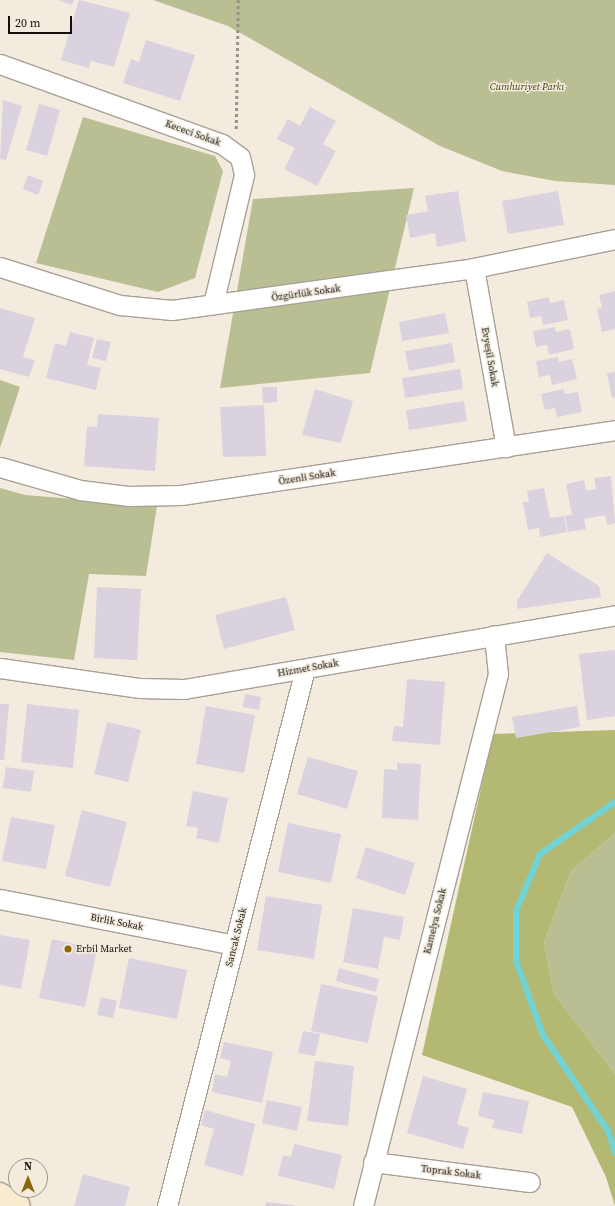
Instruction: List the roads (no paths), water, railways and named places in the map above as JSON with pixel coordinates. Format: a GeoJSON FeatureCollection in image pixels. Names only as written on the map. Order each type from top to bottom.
{"type":"FeatureCollection","features":[{"type":"Feature","properties":{"kind":"main road"},"geometry":{"type":"LineString","coordinates":[[0,1194],[18,1206]]}},
{"type":"Feature","properties":{"kind":"street","name":"Kececi Sokak"},"geometry":{"type":"LineString","coordinates":[[0,64],[222,144],[235,151],[243,163],[244,175],[213,304]]}},
{"type":"Feature","properties":{"kind":"street","name":"Özgürlük Sokak"},"geometry":{"type":"LineString","coordinates":[[0,267],[132,308],[172,310],[474,268],[615,239]]}},
{"type":"Feature","properties":{"kind":"street","name":"Evyeşil Sokak"},"geometry":{"type":"LineString","coordinates":[[474,268],[506,447]]}},
{"type":"Feature","properties":{"kind":"street","name":"Özenli Sokak"},"geometry":{"type":"LineString","coordinates":[[0,467],[80,490],[128,496],[181,495],[615,430]]}},
{"type":"Feature","properties":{"kind":"street","name":"Hizmet Sokak"},"geometry":{"type":"LineString","coordinates":[[0,668],[155,689],[197,687],[615,615]]}},
{"type":"Feature","properties":{"kind":"street","name":"Kamelya Sokak"},"geometry":{"type":"LineString","coordinates":[[363,1206],[498,674],[494,635]]}},
{"type":"Feature","properties":{"kind":"street","name":"Sancak Sokak"},"geometry":{"type":"LineString","coordinates":[[168,1206],[305,669]]}},
{"type":"Feature","properties":{"kind":"street","name":"Birlik Sokak"},"geometry":{"type":"LineString","coordinates":[[0,899],[234,945]]}},
{"type":"Feature","properties":{"kind":"street","name":"Toprak Sokak"},"geometry":{"type":"LineString","coordinates":[[373,1162],[530,1182]]}},
{"type":"Feature","properties":{"kind":"waterway"},"geometry":{"type":"LineString","coordinates":[[615,802],[540,854],[516,911],[516,961],[543,1035],[608,1131],[615,1153]]}},
{"type":"Feature","properties":{"kind":"place","name":"Erbil Market"},"geometry":{"type":"Point","coordinates":[68,949]}},
{"type":"Feature","properties":{"kind":"park label","name":"Cumhuriyet Parkı"},"geometry":{"type":"Point","coordinates":[527,87]}}]}
